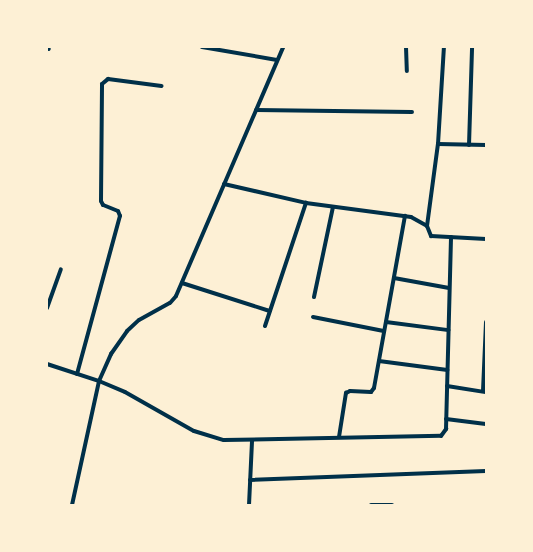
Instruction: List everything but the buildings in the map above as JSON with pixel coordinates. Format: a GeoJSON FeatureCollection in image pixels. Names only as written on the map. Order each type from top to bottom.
{"type":"FeatureCollection","features":[{"type":"Feature","properties":{"kind":"street"},"geometry":{"type":"LineString","coordinates":[[202,47],[277,60]]}},
{"type":"Feature","properties":{"kind":"street"},"geometry":{"type":"LineString","coordinates":[[72,505],[98,381],[111,354],[127,331],[139,320],[170,303],[182,283],[282,47]]}},
{"type":"Feature","properties":{"kind":"street"},"geometry":{"type":"LineString","coordinates":[[406,47],[407,71]]}},
{"type":"Feature","properties":{"kind":"street"},"geometry":{"type":"LineString","coordinates":[[444,47],[438,144],[427,226],[430,236],[486,239]]}},
{"type":"Feature","properties":{"kind":"street"},"geometry":{"type":"LineString","coordinates":[[469,145],[472,47]]}},
{"type":"Feature","properties":{"kind":"street"},"geometry":{"type":"LineString","coordinates":[[77,374],[119,212],[103,205],[101,201],[103,82],[111,79],[162,86]]}},
{"type":"Feature","properties":{"kind":"street"},"geometry":{"type":"LineString","coordinates":[[256,110],[412,112]]}},
{"type":"Feature","properties":{"kind":"street"},"geometry":{"type":"LineString","coordinates":[[438,144],[486,145]]}},
{"type":"Feature","properties":{"kind":"street"},"geometry":{"type":"LineString","coordinates":[[224,184],[306,203],[405,216],[417,219],[427,226]]}},
{"type":"Feature","properties":{"kind":"street"},"geometry":{"type":"LineString","coordinates":[[265,326],[306,203]]}},
{"type":"Feature","properties":{"kind":"street"},"geometry":{"type":"LineString","coordinates":[[314,297],[333,207]]}},
{"type":"Feature","properties":{"kind":"street"},"geometry":{"type":"LineString","coordinates":[[339,437],[346,393],[372,392],[405,216]]}},
{"type":"Feature","properties":{"kind":"street"},"geometry":{"type":"LineString","coordinates":[[47,364],[98,381],[125,392],[194,432],[224,440],[252,441],[444,434],[446,419],[451,237]]}},
{"type":"Feature","properties":{"kind":"street"},"geometry":{"type":"LineString","coordinates":[[47,308],[61,269]]}},
{"type":"Feature","properties":{"kind":"street"},"geometry":{"type":"LineString","coordinates":[[394,278],[449,288]]}},
{"type":"Feature","properties":{"kind":"street"},"geometry":{"type":"LineString","coordinates":[[182,283],[270,311]]}},
{"type":"Feature","properties":{"kind":"street"},"geometry":{"type":"LineString","coordinates":[[313,317],[384,331]]}},
{"type":"Feature","properties":{"kind":"street"},"geometry":{"type":"LineString","coordinates":[[386,322],[448,330]]}},
{"type":"Feature","properties":{"kind":"street"},"geometry":{"type":"LineString","coordinates":[[447,386],[485,391],[486,322]]}},
{"type":"Feature","properties":{"kind":"street"},"geometry":{"type":"LineString","coordinates":[[379,361],[447,370]]}},
{"type":"Feature","properties":{"kind":"street"},"geometry":{"type":"LineString","coordinates":[[446,419],[486,424]]}},
{"type":"Feature","properties":{"kind":"street"},"geometry":{"type":"LineString","coordinates":[[249,505],[252,441]]}},
{"type":"Feature","properties":{"kind":"street"},"geometry":{"type":"LineString","coordinates":[[250,480],[486,471]]}},
{"type":"Feature","properties":{"kind":"street"},"geometry":{"type":"LineString","coordinates":[[372,505],[392,505]]}}]}
